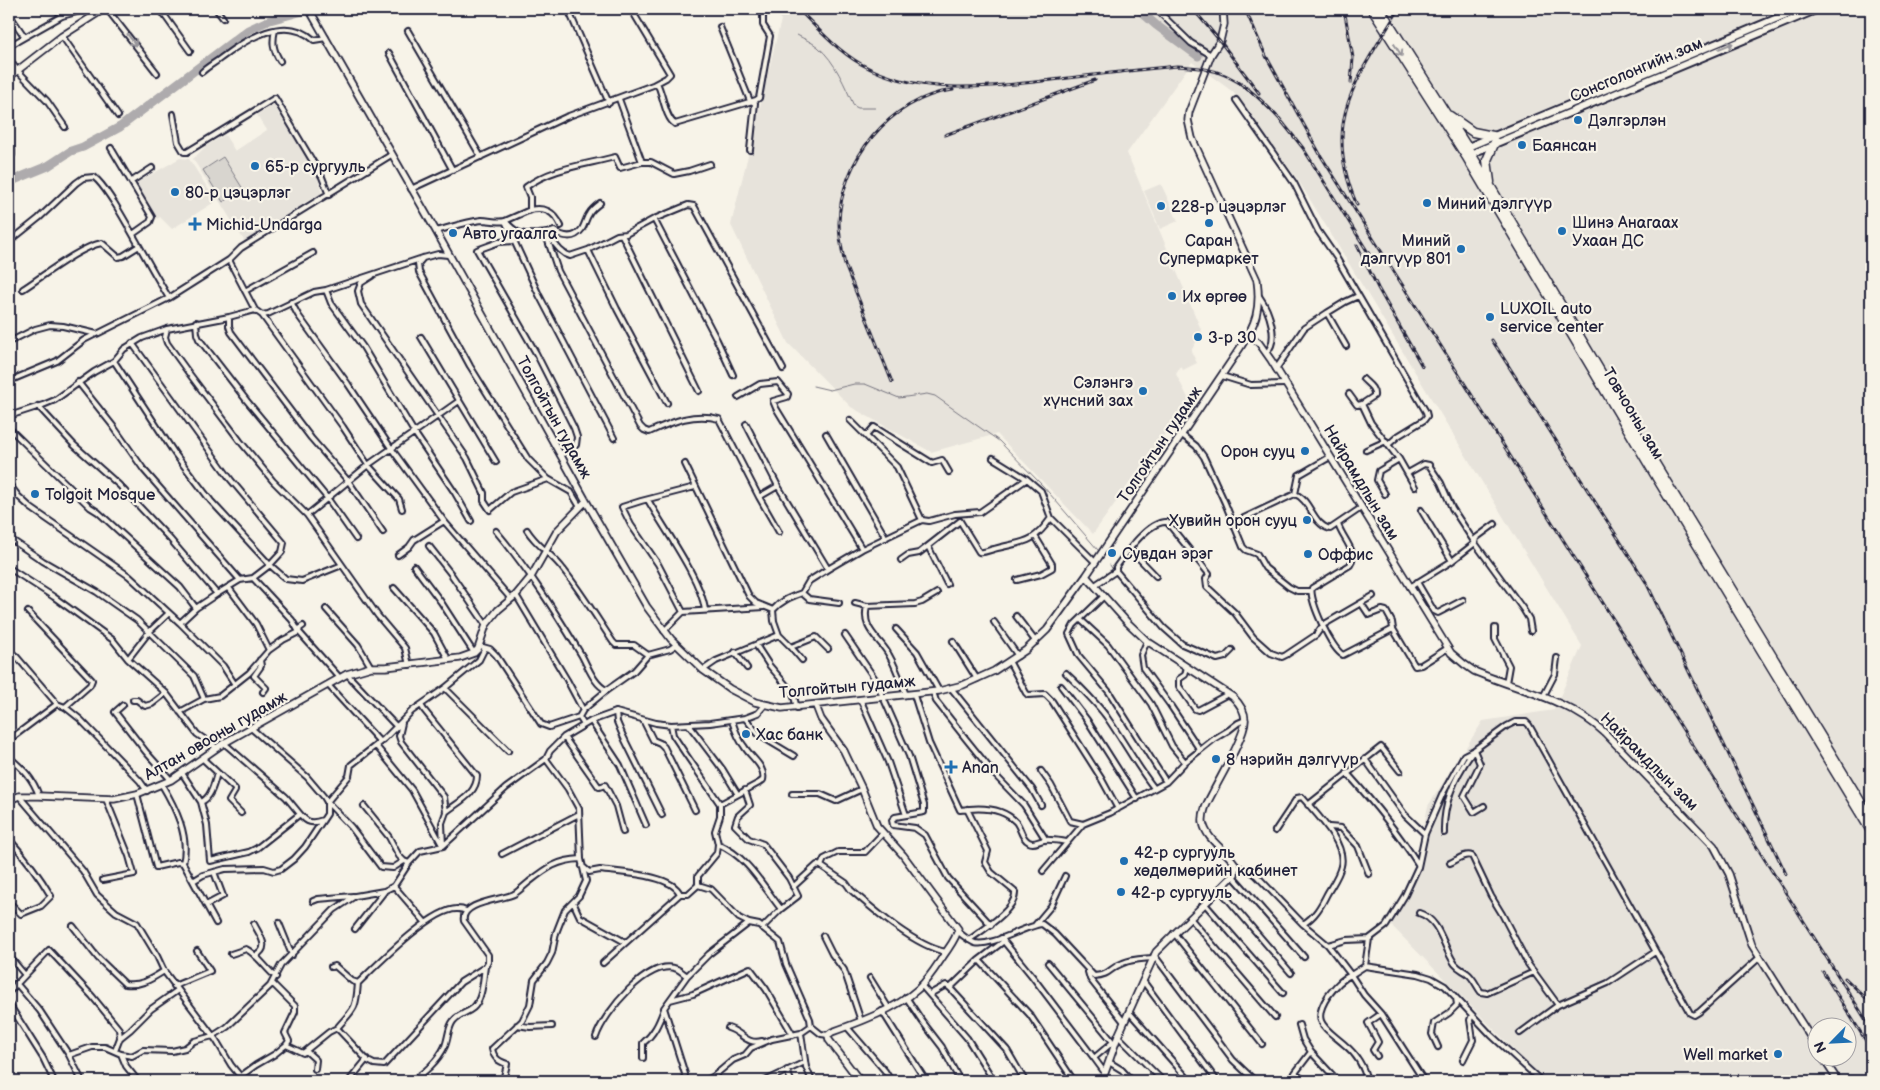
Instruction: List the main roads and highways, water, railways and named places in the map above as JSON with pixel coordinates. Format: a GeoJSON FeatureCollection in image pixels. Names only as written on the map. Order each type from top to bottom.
{"type":"FeatureCollection","features":[{"type":"Feature","properties":{"kind":"highway","name":"Товчооны зам"},"geometry":{"type":"LineString","coordinates":[[1372,9],[1492,189],[1641,440],[1871,819]]}},
{"type":"Feature","properties":{"kind":"highway","name":"Товчооны зам"},"geometry":{"type":"LineString","coordinates":[[1380,9],[1446,113],[1466,152],[1658,480],[1871,831]]}},
{"type":"Feature","properties":{"kind":"highway"},"geometry":{"type":"LineString","coordinates":[[1446,113],[1466,129],[1494,139],[1487,160],[1492,189]]}},
{"type":"Feature","properties":{"kind":"main road"},"geometry":{"type":"LineString","coordinates":[[9,77],[62,36],[104,9]]}},
{"type":"Feature","properties":{"kind":"main road","name":"Толгойтын гудамж"},"geometry":{"type":"LineString","coordinates":[[309,9],[647,607],[676,645],[703,670],[743,696],[765,705],[782,708],[797,708],[936,692],[977,679],[1009,662],[1036,642],[1047,630],[1086,576],[1249,335],[1255,323],[1259,296],[1258,280],[1189,130],[1188,120],[1189,112],[1211,55],[1220,41],[1223,32],[1223,9]]}},
{"type":"Feature","properties":{"kind":"main road","name":"Сонсголонгийн зам"},"geometry":{"type":"LineString","coordinates":[[1466,152],[1799,9]]}},
{"type":"Feature","properties":{"kind":"main road","name":"Сонсголонгийн зам"},"geometry":{"type":"LineString","coordinates":[[1494,139],[1818,9]]}},
{"type":"Feature","properties":{"kind":"main road","name":"Найрамдлын зам"},"geometry":{"type":"LineString","coordinates":[[1249,335],[1259,343],[1286,384],[1448,648],[1469,668],[1577,712],[1600,728],[1711,842],[1720,854],[1729,874],[1749,938],[1759,958],[1808,1034]]}},
{"type":"Feature","properties":{"kind":"main road","name":"Алтан овооны гудамж"},"geometry":{"type":"LineString","coordinates":[[9,800],[19,796],[106,799],[147,791],[182,774],[224,743],[348,674],[371,667],[466,657],[474,653],[482,647],[486,625],[498,610],[514,597],[532,577],[557,531],[586,501]]}},
{"type":"Feature","properties":{"kind":"main road"},"geometry":{"type":"LineString","coordinates":[[1086,576],[1127,622],[1147,640],[1228,694],[1239,704],[1245,720],[1240,737],[1203,816],[1207,832],[1236,867],[1233,876],[1174,933],[1153,957],[1118,1036],[1103,1081]]}},
{"type":"Feature","properties":{"kind":"main road"},"geometry":{"type":"LineString","coordinates":[[816,706],[821,719],[844,751],[862,789],[873,819],[952,919],[958,932],[946,952],[921,985],[906,997],[862,1021],[828,1035],[833,1046],[860,1081]]}},
{"type":"Feature","properties":{"kind":"main road"},"geometry":{"type":"LineString","coordinates":[[1830,1068],[1838,1081]]}},
{"type":"Feature","properties":{"kind":"waterway"},"geometry":{"type":"LineString","coordinates":[[9,182],[48,166],[71,151],[83,147],[120,127],[248,30],[270,20],[310,9]]}},
{"type":"Feature","properties":{"kind":"waterway"},"geometry":{"type":"LineString","coordinates":[[1138,9],[1198,56]]}},
{"type":"Feature","properties":{"kind":"waterway"},"geometry":{"type":"LineString","coordinates":[[797,35],[816,45],[830,59],[854,106],[858,108],[875,108]]}},
{"type":"Feature","properties":{"kind":"waterway"},"geometry":{"type":"LineString","coordinates":[[813,386],[830,390],[854,384],[865,384],[899,398],[927,394],[935,396],[999,441],[1043,486],[1098,550]]}},
{"type":"Feature","properties":{"kind":"waterway"},"geometry":{"type":"LineString","coordinates":[[1110,565],[1113,570]]}},
{"type":"Feature","properties":{"kind":"railway"},"geometry":{"type":"LineString","coordinates":[[798,9],[828,39],[861,64],[907,81],[930,85],[979,87],[1177,66],[1198,68],[1228,76],[1239,83],[1267,106],[1284,124]]}},
{"type":"Feature","properties":{"kind":"railway"},"geometry":{"type":"LineString","coordinates":[[1193,9],[1259,93]]}},
{"type":"Feature","properties":{"kind":"railway"},"geometry":{"type":"LineString","coordinates":[[1245,9],[1266,56],[1321,156],[1871,1028]]}},
{"type":"Feature","properties":{"kind":"railway"},"geometry":{"type":"LineString","coordinates":[[1344,9],[1353,58],[1351,83]]}},
{"type":"Feature","properties":{"kind":"railway"},"geometry":{"type":"LineString","coordinates":[[1357,205],[1346,175],[1342,149],[1343,125],[1348,102],[1357,80],[1399,9]]}},
{"type":"Feature","properties":{"kind":"railway"},"geometry":{"type":"LineString","coordinates":[[945,135],[1095,80]]}},
{"type":"Feature","properties":{"kind":"railway"},"geometry":{"type":"LineString","coordinates":[[892,382],[845,265],[839,228],[842,200],[848,177],[859,156],[873,136],[890,119],[909,105],[930,95],[953,90]]}},
{"type":"Feature","properties":{"kind":"railway"},"geometry":{"type":"LineString","coordinates":[[1279,118],[1303,148],[1369,254]]}},
{"type":"Feature","properties":{"kind":"railway"},"geometry":{"type":"LineString","coordinates":[[1357,245],[1378,288],[1422,366]]}},
{"type":"Feature","properties":{"kind":"railway"},"geometry":{"type":"LineString","coordinates":[[1492,340],[1646,582],[1786,874]]}},
{"type":"Feature","properties":{"kind":"railway"},"geometry":{"type":"LineString","coordinates":[[1823,972],[1871,1049]]}},
{"type":"Feature","properties":{"kind":"railway"},"geometry":{"type":"LineString","coordinates":[[1845,978],[1871,1003]]}},
{"type":"Feature","properties":{"kind":"place","name":"Дэлгэрлэн"},"geometry":{"type":"Point","coordinates":[1578,120]}},
{"type":"Feature","properties":{"kind":"place","name":"Баянсан"},"geometry":{"type":"Point","coordinates":[1522,145]}},
{"type":"Feature","properties":{"kind":"place","name":"65-р сургууль"},"geometry":{"type":"Point","coordinates":[255,166]}},
{"type":"Feature","properties":{"kind":"place","name":"80-р цэцэрлэг"},"geometry":{"type":"Point","coordinates":[175,192]}},
{"type":"Feature","properties":{"kind":"place","name":"Миний дэлгүүр"},"geometry":{"type":"Point","coordinates":[1427,203]}},
{"type":"Feature","properties":{"kind":"place","name":"228-р цэцэрлэг"},"geometry":{"type":"Point","coordinates":[1161,206]}},
{"type":"Feature","properties":{"kind":"place","name":"Саран Супермаркет"},"geometry":{"type":"Point","coordinates":[1209,223]}},
{"type":"Feature","properties":{"kind":"place","name":"Michid-Undarga"},"geometry":{"type":"Point","coordinates":[195,224]}},
{"type":"Feature","properties":{"kind":"place","name":"Шинэ Анагаах Ухаан ДС"},"geometry":{"type":"Point","coordinates":[1562,231]}},
{"type":"Feature","properties":{"kind":"place","name":"Авто угаалга"},"geometry":{"type":"Point","coordinates":[453,233]}},
{"type":"Feature","properties":{"kind":"place","name":"Миний дэлгүүр 801"},"geometry":{"type":"Point","coordinates":[1461,249]}},
{"type":"Feature","properties":{"kind":"place","name":"Их өргөө"},"geometry":{"type":"Point","coordinates":[1172,296]}},
{"type":"Feature","properties":{"kind":"place","name":"LUXOIL auto service center"},"geometry":{"type":"Point","coordinates":[1490,317]}},
{"type":"Feature","properties":{"kind":"place","name":"3-р 30"},"geometry":{"type":"Point","coordinates":[1198,337]}},
{"type":"Feature","properties":{"kind":"place","name":"Сэлэнгэ хүнсний зах"},"geometry":{"type":"Point","coordinates":[1143,391]}},
{"type":"Feature","properties":{"kind":"place","name":"Орон сууц"},"geometry":{"type":"Point","coordinates":[1305,451]}},
{"type":"Feature","properties":{"kind":"place","name":"Tolgoit Mosque"},"geometry":{"type":"Point","coordinates":[35,494]}},
{"type":"Feature","properties":{"kind":"place","name":"Хувийн орон сууц"},"geometry":{"type":"Point","coordinates":[1307,520]}},
{"type":"Feature","properties":{"kind":"place","name":"Сувдан эрэг"},"geometry":{"type":"Point","coordinates":[1112,553]}},
{"type":"Feature","properties":{"kind":"place","name":"Оффис"},"geometry":{"type":"Point","coordinates":[1308,554]}},
{"type":"Feature","properties":{"kind":"place","name":"Хас банк"},"geometry":{"type":"Point","coordinates":[746,734]}},
{"type":"Feature","properties":{"kind":"place","name":"8 нэрийн дэлгүүр"},"geometry":{"type":"Point","coordinates":[1216,759]}},
{"type":"Feature","properties":{"kind":"place","name":"Anan"},"geometry":{"type":"Point","coordinates":[951,767]}},
{"type":"Feature","properties":{"kind":"place","name":"42-p сургууль хөдөлмөрийн кабинет"},"geometry":{"type":"Point","coordinates":[1124,861]}},
{"type":"Feature","properties":{"kind":"place","name":"42-p сургууль"},"geometry":{"type":"Point","coordinates":[1121,892]}},
{"type":"Feature","properties":{"kind":"place","name":"Well market"},"geometry":{"type":"Point","coordinates":[1778,1054]}}]}
